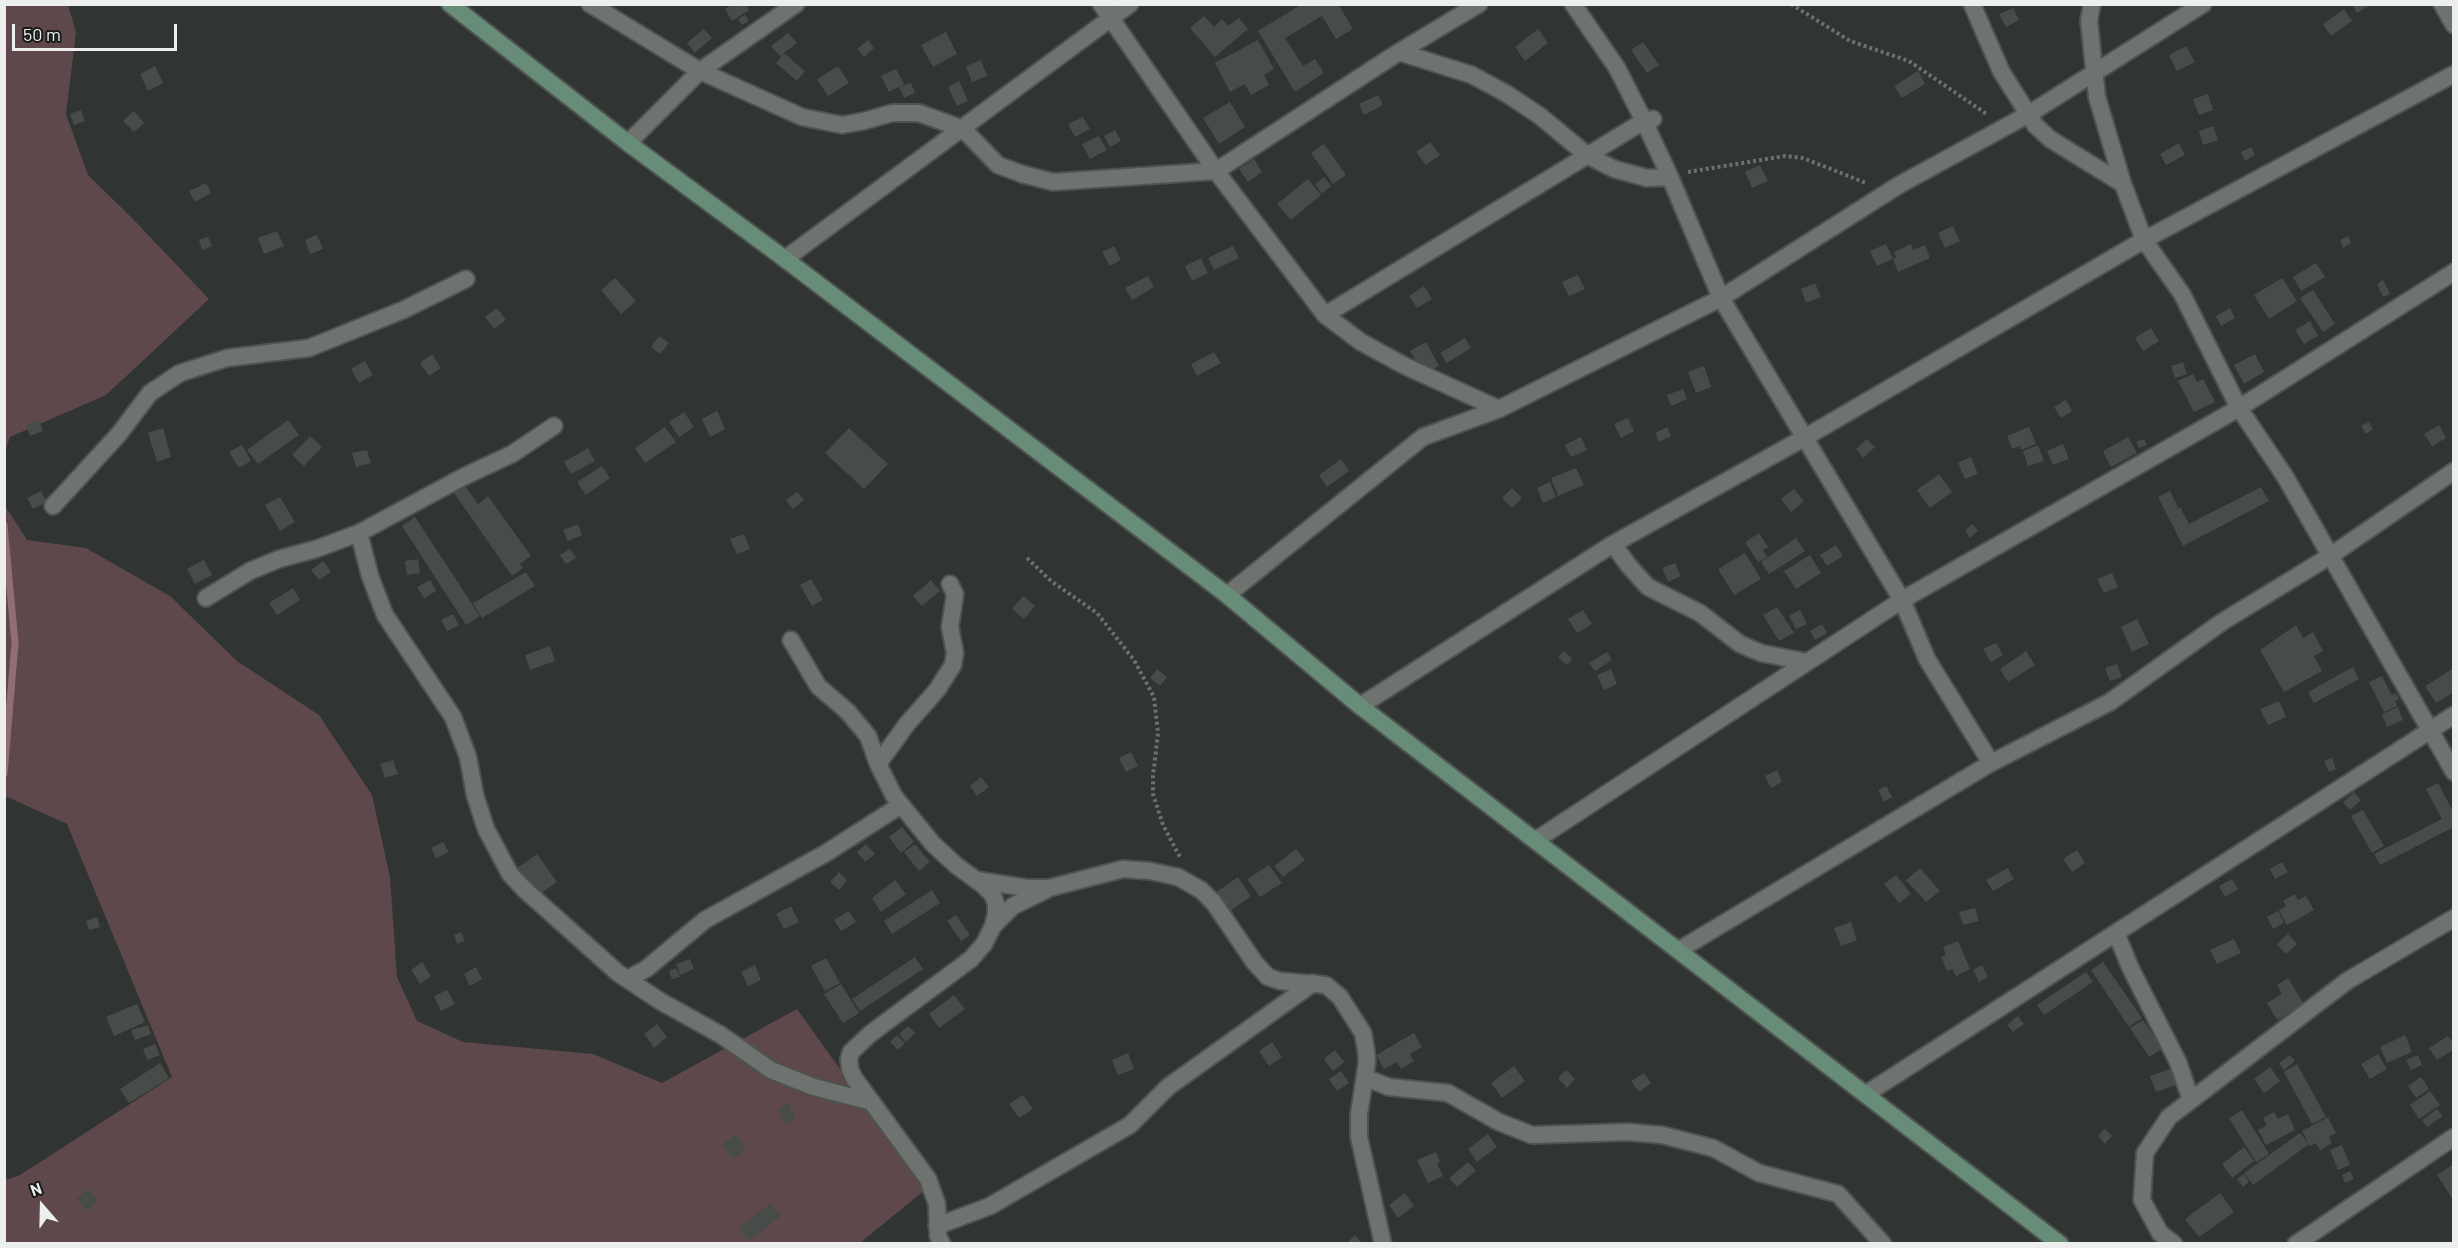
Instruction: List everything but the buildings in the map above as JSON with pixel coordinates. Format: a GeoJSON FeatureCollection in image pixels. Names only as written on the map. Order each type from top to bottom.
{"type":"FeatureCollection","features":[{"type":"Feature","properties":{"kind":"main road"},"geometry":{"type":"LineString","coordinates":[[450,4],[628,143],[785,259],[1227,595],[1360,706],[2060,1244]]}},
{"type":"Feature","properties":{"kind":"street"},"geometry":{"type":"LineString","coordinates":[[590,4],[700,71],[802,117],[842,125],[892,113],[919,113],[963,129],[998,165],[1053,182],[1216,171],[1399,52],[1479,4]]}},
{"type":"Feature","properties":{"kind":"street"},"geometry":{"type":"LineString","coordinates":[[628,143],[700,71],[796,4]]}},
{"type":"Feature","properties":{"kind":"street"},"geometry":{"type":"LineString","coordinates":[[1101,4],[1216,171],[1325,315],[1361,342],[1405,366],[1499,409]]}},
{"type":"Feature","properties":{"kind":"street"},"geometry":{"type":"LineString","coordinates":[[785,259],[1130,4]]}},
{"type":"Feature","properties":{"kind":"street"},"geometry":{"type":"LineString","coordinates":[[1574,4],[1649,120],[1720,298],[1902,600],[1927,659],[1990,763]]}},
{"type":"Feature","properties":{"kind":"street"},"geometry":{"type":"LineString","coordinates":[[1972,4],[2001,71],[2036,125],[2050,139],[2123,184]]}},
{"type":"Feature","properties":{"kind":"street"},"geometry":{"type":"LineString","coordinates":[[2092,4],[2089,21],[2097,97],[2123,184],[2144,240],[2182,294],[2239,408],[2286,477],[2454,772]]}},
{"type":"Feature","properties":{"kind":"street"},"geometry":{"type":"LineString","coordinates":[[1227,595],[1423,437],[1499,409],[1720,298],[1899,185],[2029,114],[2203,4]]}},
{"type":"Feature","properties":{"kind":"street"},"geometry":{"type":"LineString","coordinates":[[2442,4],[2454,25]]}},
{"type":"Feature","properties":{"kind":"street"},"geometry":{"type":"LineString","coordinates":[[1399,52],[1472,75],[1507,94],[1540,116],[1587,155],[1614,169],[1647,178],[1670,177]]}},
{"type":"Feature","properties":{"kind":"street"},"geometry":{"type":"LineString","coordinates":[[1360,706],[1613,544],[1804,438],[2144,240],[2454,74]]}},
{"type":"Feature","properties":{"kind":"street"},"geometry":{"type":"LineString","coordinates":[[1325,315],[1587,155],[1649,120]]}},
{"type":"Feature","properties":{"kind":"street"},"geometry":{"type":"LineString","coordinates":[[1536,840],[1902,600],[2239,408],[2454,272]]}},
{"type":"Feature","properties":{"kind":"street"},"geometry":{"type":"LineString","coordinates":[[53,506],[119,434],[150,393],[180,374],[227,358],[309,348],[393,314],[466,279]]}},
{"type":"Feature","properties":{"kind":"street"},"geometry":{"type":"LineString","coordinates":[[206,598],[260,567],[359,533],[463,477],[512,454],[554,426]]}},
{"type":"Feature","properties":{"kind":"street"},"geometry":{"type":"LineString","coordinates":[[1679,950],[1990,763],[2110,702],[2222,622],[2330,556],[2454,471]]}},
{"type":"Feature","properties":{"kind":"street"},"geometry":{"type":"LineString","coordinates":[[359,533],[370,576],[385,615],[457,725],[468,757],[475,795],[486,830],[510,874],[581,942],[627,979],[660,1001],[721,1035],[771,1070],[814,1087],[872,1102]]}},
{"type":"Feature","properties":{"kind":"street"},"geometry":{"type":"LineString","coordinates":[[1613,544],[1648,587],[1700,613],[1740,644],[1761,653],[1807,662]]}},
{"type":"Feature","properties":{"kind":"street"},"geometry":{"type":"LineString","coordinates":[[878,764],[907,724],[937,690],[953,665],[955,653],[950,627],[955,594],[950,584]]}},
{"type":"Feature","properties":{"kind":"street"},"geometry":{"type":"LineString","coordinates":[[791,640],[818,686],[848,712],[868,736],[878,764],[901,805],[933,844],[993,894],[996,914],[993,926],[984,944],[971,959],[870,1034],[851,1052],[850,1069],[854,1078],[928,1179],[937,1204],[937,1226],[942,1244]]}},
{"type":"Feature","properties":{"kind":"street"},"geometry":{"type":"LineString","coordinates":[[1866,1094],[2454,716]]}},
{"type":"Feature","properties":{"kind":"street"},"geometry":{"type":"LineString","coordinates":[[627,979],[646,969],[705,920],[826,853],[901,805]]}},
{"type":"Feature","properties":{"kind":"street"},"geometry":{"type":"LineString","coordinates":[[993,926],[1013,906],[1049,888],[1123,869],[1150,871],[1178,877],[1202,890],[1214,903],[1255,963],[1268,977],[1280,981],[1326,985],[1340,997],[1363,1033],[1367,1062],[1360,1107],[1359,1137],[1383,1244]]}},
{"type":"Feature","properties":{"kind":"street"},"geometry":{"type":"LineString","coordinates":[[976,880],[1027,888],[1049,888]]}},
{"type":"Feature","properties":{"kind":"street"},"geometry":{"type":"LineString","coordinates":[[2174,1244],[2160,1233],[2142,1200],[2145,1153],[2169,1117],[2347,981],[2454,918]]}},
{"type":"Feature","properties":{"kind":"street"},"geometry":{"type":"LineString","coordinates":[[2116,933],[2178,1062],[2191,1100]]}},
{"type":"Feature","properties":{"kind":"street"},"geometry":{"type":"LineString","coordinates":[[937,1226],[990,1206],[1121,1131],[1168,1087],[1313,983]]}},
{"type":"Feature","properties":{"kind":"street"},"geometry":{"type":"LineString","coordinates":[[1366,1078],[1389,1087],[1448,1093],[1499,1122],[1532,1135],[1628,1132],[1662,1135],[1713,1148],[1759,1173],[1838,1194],[1884,1244]]}},
{"type":"Feature","properties":{"kind":"street"},"geometry":{"type":"LineString","coordinates":[[2296,1244],[2454,1137]]}},
{"type":"Feature","properties":{"kind":"path"},"geometry":{"type":"LineString","coordinates":[[1791,4],[1850,41],[1869,49],[1898,56],[1920,67],[2006,128]]}},
{"type":"Feature","properties":{"kind":"path"},"geometry":{"type":"LineString","coordinates":[[1670,177],[1694,170],[1721,168],[1763,158],[1785,156],[1803,158],[1867,183],[1899,185]]}},
{"type":"Feature","properties":{"kind":"path"},"geometry":{"type":"LineString","coordinates":[[1027,558],[1051,581],[1097,612],[1134,660],[1154,697],[1158,733],[1153,794],[1163,825],[1183,862]]}},
{"type":"Feature","properties":{"kind":"shaded area"},"geometry":{"type":"Polygon","coordinates":[[[5,5],[68,5],[76,32],[66,114],[88,175],[209,299],[106,395],[10,437],[5,451],[5,5]]]}},
{"type":"Feature","properties":{"kind":"shaded area"},"geometry":{"type":"Polygon","coordinates":[[[4,504],[27,540],[86,548],[170,596],[237,661],[319,715],[372,795],[390,877],[397,977],[417,1021],[463,1042],[593,1054],[662,1083],[797,1009],[926,1189],[860,1243],[5,1243],[5,1180],[20,1175],[172,1077],[67,824],[5,796],[4,504]]]}},
{"type":"Feature","properties":{"kind":"waterway"},"geometry":{"type":"LineString","coordinates":[[4,525],[15,643],[4,774]]}}]}
